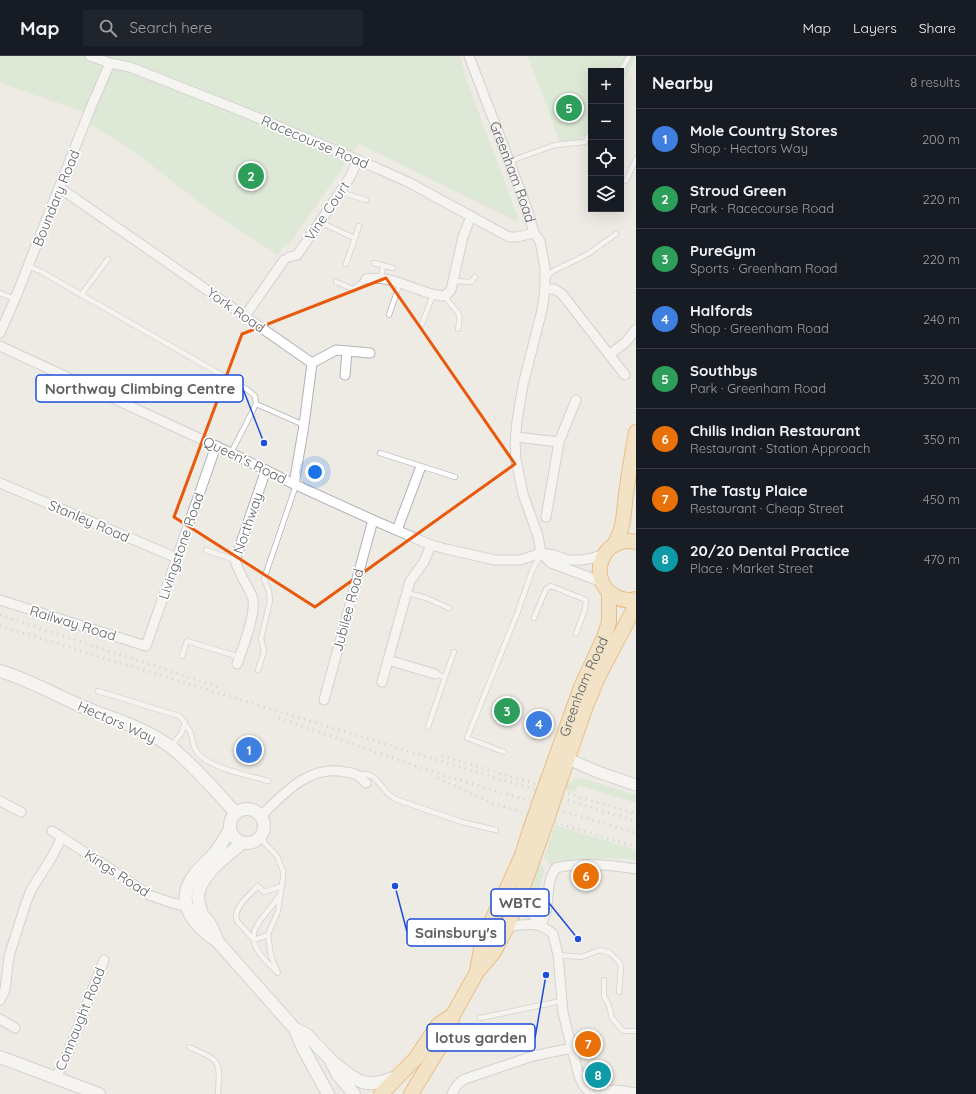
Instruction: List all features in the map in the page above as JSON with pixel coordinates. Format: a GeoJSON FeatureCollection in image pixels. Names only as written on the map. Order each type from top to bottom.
{"type":"FeatureCollection","features":[{"type":"Feature","properties":{"kind":"highway","name":"Greenham Road"},"geometry":{"type":"LineString","coordinates":[[554,780],[581,687],[604,637],[609,622],[606,588],[599,571],[600,565],[609,549],[620,534],[624,522],[636,432]]}},
{"type":"Feature","properties":{"kind":"highway"},"geometry":{"type":"LineString","coordinates":[[609,549],[627,541],[636,542]]}},
{"type":"Feature","properties":{"kind":"highway"},"geometry":{"type":"LineString","coordinates":[[606,588],[616,597],[624,600],[636,599]]}},
{"type":"Feature","properties":{"kind":"highway","name":"Greenham Road"},"geometry":{"type":"LineString","coordinates":[[554,780],[568,759],[586,706],[599,675],[636,605]]}},
{"type":"Feature","properties":{"kind":"highway"},"geometry":{"type":"LineString","coordinates":[[411,1094],[449,1032],[453,1015],[477,972],[494,952],[516,907],[536,832],[554,780]]}},
{"type":"Feature","properties":{"kind":"highway"},"geometry":{"type":"LineString","coordinates":[[477,972],[483,939],[522,855],[536,832]]}},
{"type":"Feature","properties":{"kind":"highway"},"geometry":{"type":"LineString","coordinates":[[481,948],[490,938],[504,912],[508,908],[516,907]]}},
{"type":"Feature","properties":{"kind":"highway"},"geometry":{"type":"LineString","coordinates":[[381,1094],[400,1076],[423,1049],[438,1025],[453,1015]]}},
{"type":"Feature","properties":{"kind":"main road","name":"Hectors Way"},"geometry":{"type":"LineString","coordinates":[[0,671],[18,677],[75,703],[143,730],[170,747],[192,765],[236,813]]}},
{"type":"Feature","properties":{"kind":"main road"},"geometry":{"type":"LineString","coordinates":[[182,905],[189,884],[201,866],[218,848],[230,829],[231,820],[236,813],[247,809],[252,810],[264,820],[265,829],[260,838],[252,843],[242,843],[235,839],[230,829]]}},
{"type":"Feature","properties":{"kind":"main road"},"geometry":{"type":"LineString","coordinates":[[202,914],[198,900],[203,883],[219,863],[242,843]]}},
{"type":"Feature","properties":{"kind":"main road","name":"Kings Road"},"geometry":{"type":"LineString","coordinates":[[182,905],[202,914],[214,931],[217,941]]}},
{"type":"Feature","properties":{"kind":"main road","name":"Kings Road"},"geometry":{"type":"LineString","coordinates":[[182,905],[198,926],[217,941],[294,1029],[328,1094]]}},
{"type":"Feature","properties":{"kind":"main road","name":"Kings Road"},"geometry":{"type":"LineString","coordinates":[[294,1029],[306,1034],[330,1059],[338,1075],[354,1094]]}},
{"type":"Feature","properties":{"kind":"main road"},"geometry":{"type":"LineString","coordinates":[[0,1057],[99,1094]]}},
{"type":"Feature","properties":{"kind":"main road"},"geometry":{"type":"LineString","coordinates":[[330,1059],[353,1078],[362,1082],[382,1083],[400,1076]]}},
{"type":"Feature","properties":{"kind":"street","name":"Racecourse Road"},"geometry":{"type":"LineString","coordinates":[[90,56],[137,70],[244,112],[358,160],[410,183],[508,237],[517,237],[534,233]]}},
{"type":"Feature","properties":{"kind":"street","name":"Greenham Road"},"geometry":{"type":"LineString","coordinates":[[470,56],[527,209],[534,233],[540,241],[545,289],[539,325],[519,404],[516,437],[516,460],[522,494],[538,536],[541,553]]}},
{"type":"Feature","properties":{"kind":"street","name":"Boundary Road"},"geometry":{"type":"LineString","coordinates":[[0,333],[110,63]]}},
{"type":"Feature","properties":{"kind":"street","name":"Vine Court"},"geometry":{"type":"LineString","coordinates":[[245,316],[287,258],[297,255],[340,192],[358,160]]}},
{"type":"Feature","properties":{"kind":"street","name":"York Road"},"geometry":{"type":"LineString","coordinates":[[60,188],[312,363]]}},
{"type":"Feature","properties":{"kind":"street"},"geometry":{"type":"LineString","coordinates":[[366,279],[378,277],[400,283],[432,295],[444,296],[451,290],[463,237],[471,216]]}},
{"type":"Feature","properties":{"kind":"street"},"geometry":{"type":"LineString","coordinates":[[545,289],[554,289],[562,294],[625,375]]}},
{"type":"Feature","properties":{"kind":"street"},"geometry":{"type":"LineString","coordinates":[[610,354],[626,342],[636,329]]}},
{"type":"Feature","properties":{"kind":"street","name":"Queen's Road"},"geometry":{"type":"LineString","coordinates":[[0,346],[373,520],[432,545],[495,560],[520,560],[541,553]]}},
{"type":"Feature","properties":{"kind":"street"},"geometry":{"type":"LineString","coordinates":[[295,484],[312,363],[336,350],[370,353]]}},
{"type":"Feature","properties":{"kind":"street"},"geometry":{"type":"LineString","coordinates":[[345,375],[347,351]]}},
{"type":"Feature","properties":{"kind":"street"},"geometry":{"type":"LineString","coordinates":[[546,517],[558,442],[576,400]]}},
{"type":"Feature","properties":{"kind":"street"},"geometry":{"type":"LineString","coordinates":[[516,437],[558,442]]}},
{"type":"Feature","properties":{"kind":"street","name":"Livingstone Road"},"geometry":{"type":"LineString","coordinates":[[146,646],[216,446]]}},
{"type":"Feature","properties":{"kind":"street"},"geometry":{"type":"LineString","coordinates":[[397,530],[421,467]]}},
{"type":"Feature","properties":{"kind":"street","name":"Northway"},"geometry":{"type":"LineString","coordinates":[[238,661],[254,611],[253,598],[239,573],[235,560],[266,470]]}},
{"type":"Feature","properties":{"kind":"street","name":"Stanley Road"},"geometry":{"type":"LineString","coordinates":[[0,483],[177,558]]}},
{"type":"Feature","properties":{"kind":"street","name":"Jubilee Road"},"geometry":{"type":"LineString","coordinates":[[324,700],[373,520]]}},
{"type":"Feature","properties":{"kind":"street"},"geometry":{"type":"LineString","coordinates":[[382,682],[410,581],[424,562],[432,545]]}},
{"type":"Feature","properties":{"kind":"street"},"geometry":{"type":"LineString","coordinates":[[541,553],[555,555],[567,560],[575,561],[593,558],[609,549]]}},
{"type":"Feature","properties":{"kind":"street"},"geometry":{"type":"LineString","coordinates":[[541,553],[551,563],[606,588]]}},
{"type":"Feature","properties":{"kind":"street","name":"Railway Road"},"geometry":{"type":"LineString","coordinates":[[0,600],[146,646]]}},
{"type":"Feature","properties":{"kind":"street"},"geometry":{"type":"LineString","coordinates":[[388,660],[435,674]]}},
{"type":"Feature","properties":{"kind":"street"},"geometry":{"type":"LineString","coordinates":[[568,759],[636,785]]}},
{"type":"Feature","properties":{"kind":"street"},"geometry":{"type":"LineString","coordinates":[[261,816],[285,793],[307,776],[324,771],[339,771],[356,774],[366,783]]}},
{"type":"Feature","properties":{"kind":"street"},"geometry":{"type":"LineString","coordinates":[[0,801],[21,812]]}},
{"type":"Feature","properties":{"kind":"street","name":"Kings Road"},"geometry":{"type":"LineString","coordinates":[[52,831],[145,893],[182,905]]}},
{"type":"Feature","properties":{"kind":"street"},"geometry":{"type":"LineString","coordinates":[[0,1000],[5,990],[4,967],[9,956],[28,896],[52,857],[62,837]]}},
{"type":"Feature","properties":{"kind":"street"},"geometry":{"type":"LineString","coordinates":[[541,925],[547,905],[548,888],[553,871],[556,868],[567,865],[582,865],[616,866],[636,869]]}},
{"type":"Feature","properties":{"kind":"street"},"geometry":{"type":"LineString","coordinates":[[516,907],[530,911],[541,925],[553,934],[558,954],[563,1013],[579,1076],[584,1086],[591,1094]]}},
{"type":"Feature","properties":{"kind":"street"},"geometry":{"type":"LineString","coordinates":[[507,926],[522,924],[541,925]]}},
{"type":"Feature","properties":{"kind":"street","name":"Connaught Road"},"geometry":{"type":"LineString","coordinates":[[56,1078],[67,1055],[104,960]]}},
{"type":"Feature","properties":{"kind":"street"},"geometry":{"type":"LineString","coordinates":[[0,1019],[15,1028]]}},
{"type":"Feature","properties":{"kind":"street"},"geometry":{"type":"LineString","coordinates":[[452,1094],[456,1085],[465,1079],[533,1056],[572,1048]]}},
{"type":"Feature","properties":{"kind":"street"},"geometry":{"type":"LineString","coordinates":[[598,1094],[603,1091],[612,1090],[636,1093]]}},
{"type":"Feature","properties":{"kind":"lane"},"geometry":{"type":"LineString","coordinates":[[623,68],[629,56]]}},
{"type":"Feature","properties":{"kind":"lane"},"geometry":{"type":"LineString","coordinates":[[510,163],[516,159],[555,145],[585,142],[588,137]]}},
{"type":"Feature","properties":{"kind":"lane"},"geometry":{"type":"LineString","coordinates":[[626,181],[636,159]]}},
{"type":"Feature","properties":{"kind":"lane"},"geometry":{"type":"LineString","coordinates":[[340,192],[366,200]]}},
{"type":"Feature","properties":{"kind":"lane"},"geometry":{"type":"LineString","coordinates":[[320,222],[354,238]]}},
{"type":"Feature","properties":{"kind":"lane"},"geometry":{"type":"LineString","coordinates":[[346,264],[359,226]]}},
{"type":"Feature","properties":{"kind":"lane"},"geometry":{"type":"LineString","coordinates":[[545,278],[553,271],[588,254],[616,234]]}},
{"type":"Feature","properties":{"kind":"lane"},"geometry":{"type":"LineString","coordinates":[[81,295],[108,259]]}},
{"type":"Feature","properties":{"kind":"lane"},"geometry":{"type":"LineString","coordinates":[[374,263],[392,268]]}},
{"type":"Feature","properties":{"kind":"lane"},"geometry":{"type":"LineString","coordinates":[[28,266],[40,271],[248,390],[255,396],[256,404],[231,453]]}},
{"type":"Feature","properties":{"kind":"lane"},"geometry":{"type":"LineString","coordinates":[[380,278],[383,266]]}},
{"type":"Feature","properties":{"kind":"lane"},"geometry":{"type":"LineString","coordinates":[[454,281],[471,282],[475,277]]}},
{"type":"Feature","properties":{"kind":"lane"},"geometry":{"type":"LineString","coordinates":[[336,282],[353,289],[366,279]]}},
{"type":"Feature","properties":{"kind":"lane"},"geometry":{"type":"LineString","coordinates":[[389,315],[400,283]]}},
{"type":"Feature","properties":{"kind":"lane"},"geometry":{"type":"LineString","coordinates":[[0,293],[15,299]]}},
{"type":"Feature","properties":{"kind":"lane"},"geometry":{"type":"LineString","coordinates":[[422,324],[432,295]]}},
{"type":"Feature","properties":{"kind":"lane"},"geometry":{"type":"LineString","coordinates":[[444,296],[450,305],[458,312],[461,318],[458,329]]}},
{"type":"Feature","properties":{"kind":"lane"},"geometry":{"type":"LineString","coordinates":[[256,404],[304,425]]}},
{"type":"Feature","properties":{"kind":"lane"},"geometry":{"type":"LineString","coordinates":[[380,453],[455,477]]}},
{"type":"Feature","properties":{"kind":"lane"},"geometry":{"type":"LineString","coordinates":[[258,670],[264,651],[261,639],[270,601],[269,591],[264,579],[295,484]]}},
{"type":"Feature","properties":{"kind":"lane"},"geometry":{"type":"LineString","coordinates":[[206,550],[235,560]]}},
{"type":"Feature","properties":{"kind":"lane"},"geometry":{"type":"LineString","coordinates":[[504,752],[467,738],[517,614],[532,571],[541,553]]}},
{"type":"Feature","properties":{"kind":"lane"},"geometry":{"type":"LineString","coordinates":[[534,618],[546,589],[551,586],[586,600],[586,606],[576,634]]}},
{"type":"Feature","properties":{"kind":"lane"},"geometry":{"type":"LineString","coordinates":[[407,593],[426,598],[449,608]]}},
{"type":"Feature","properties":{"kind":"lane"},"geometry":{"type":"LineString","coordinates":[[182,656],[187,641],[238,661]]}},
{"type":"Feature","properties":{"kind":"lane"},"geometry":{"type":"LineString","coordinates":[[428,727],[454,652]]}},
{"type":"Feature","properties":{"kind":"lane"},"geometry":{"type":"LineString","coordinates":[[435,674],[446,677]]}},
{"type":"Feature","properties":{"kind":"lane"},"geometry":{"type":"LineString","coordinates":[[98,692],[179,716],[191,732],[193,746],[207,762],[268,781]]}},
{"type":"Feature","properties":{"kind":"lane"},"geometry":{"type":"LineString","coordinates":[[170,747],[185,725]]}},
{"type":"Feature","properties":{"kind":"lane"},"geometry":{"type":"LineString","coordinates":[[356,774],[366,773],[372,775],[389,796],[395,799],[462,822],[496,830]]}},
{"type":"Feature","properties":{"kind":"lane"},"geometry":{"type":"LineString","coordinates":[[260,838],[274,851],[279,860],[282,871],[282,886],[278,911],[268,935],[271,956],[278,973],[262,958],[255,946],[254,933],[257,924],[273,907],[280,895]]}},
{"type":"Feature","properties":{"kind":"lane"},"geometry":{"type":"LineString","coordinates":[[254,940],[237,921],[237,909],[258,886],[264,892],[282,886]]}},
{"type":"Feature","properties":{"kind":"lane"},"geometry":{"type":"LineString","coordinates":[[254,940],[268,935]]}},
{"type":"Feature","properties":{"kind":"lane"},"geometry":{"type":"LineString","coordinates":[[558,954],[581,956],[600,950],[605,950],[610,953],[619,962],[621,967],[618,992]]}},
{"type":"Feature","properties":{"kind":"lane"},"geometry":{"type":"LineString","coordinates":[[604,980],[604,996],[609,1006],[612,1018],[623,1030],[636,1032]]}},
{"type":"Feature","properties":{"kind":"lane"},"geometry":{"type":"LineString","coordinates":[[480,1018],[561,1001]]}},
{"type":"Feature","properties":{"kind":"lane"},"geometry":{"type":"LineString","coordinates":[[189,1047],[210,1057],[217,1063],[219,1069],[218,1094]]}},
{"type":"Feature","properties":{"kind":"highlighted area"},"geometry":{"type":"Polygon","coordinates":[[[386,278],[515,464],[315,607],[174,517],[242,334],[386,278]]]}},
{"type":"Feature","properties":{"kind":"green space"},"geometry":{"type":"Polygon","coordinates":[[[0,56],[460,56],[467,82],[519,220],[516,221],[359,144],[288,246],[285,244],[278,255],[196,200],[136,153],[90,124],[93,115],[0,83],[0,56]]]}},
{"type":"Feature","properties":{"kind":"green space"},"geometry":{"type":"Polygon","coordinates":[[[528,56],[636,56],[624,80],[624,68],[588,68],[588,133],[581,139],[560,143],[528,56]]]}},
{"type":"Feature","properties":{"kind":"green space"},"geometry":{"type":"Polygon","coordinates":[[[574,779],[584,779],[636,795],[636,803],[578,785],[575,792],[566,790],[566,785],[574,779]]]}},
{"type":"Feature","properties":{"kind":"green space"},"geometry":{"type":"Polygon","coordinates":[[[555,825],[636,850],[636,860],[620,858],[560,861],[552,867],[544,857],[555,825]]]}},
{"type":"Feature","properties":{"kind":"green space"},"geometry":{"type":"Polygon","coordinates":[[[539,861],[545,869],[535,901],[531,901],[529,897],[530,892],[539,861]]]}},
{"type":"Feature","properties":{"kind":"railway"},"geometry":{"type":"LineString","coordinates":[[0,615],[218,687]]}},
{"type":"Feature","properties":{"kind":"railway"},"geometry":{"type":"LineString","coordinates":[[0,626],[636,821]]}},
{"type":"Feature","properties":{"kind":"railway"},"geometry":{"type":"LineString","coordinates":[[279,718],[433,772],[636,833]]}},
{"type":"Feature","properties":{"kind":"railway"},"geometry":{"type":"LineString","coordinates":[[442,756],[636,814]]}},
{"type":"Feature","properties":{"kind":"railway"},"geometry":{"type":"LineString","coordinates":[[438,778],[492,803],[636,847]]}},
{"type":"Feature","properties":{"kind":"place","name":"Southbys"},"geometry":{"type":"Point","coordinates":[569,108]}},
{"type":"Feature","properties":{"kind":"place","name":"Stroud Green"},"geometry":{"type":"Point","coordinates":[251,176]}},
{"type":"Feature","properties":{"kind":"place","name":"Northway Climbing Centre"},"geometry":{"type":"Point","coordinates":[264,443]}},
{"type":"Feature","properties":{"kind":"place","name":"PureGym"},"geometry":{"type":"Point","coordinates":[507,711]}},
{"type":"Feature","properties":{"kind":"place","name":"Halfords"},"geometry":{"type":"Point","coordinates":[539,724]}},
{"type":"Feature","properties":{"kind":"place","name":"Mole Country Stores"},"geometry":{"type":"Point","coordinates":[249,750]}},
{"type":"Feature","properties":{"kind":"place","name":"Chilis Indian Restaurant"},"geometry":{"type":"Point","coordinates":[586,876]}},
{"type":"Feature","properties":{"kind":"place","name":"Sainsbury's"},"geometry":{"type":"Point","coordinates":[395,886]}},
{"type":"Feature","properties":{"kind":"place","name":"WBTC"},"geometry":{"type":"Point","coordinates":[578,939]}},
{"type":"Feature","properties":{"kind":"place","name":"lotus garden"},"geometry":{"type":"Point","coordinates":[546,975]}},
{"type":"Feature","properties":{"kind":"place","name":"The Tasty Plaice"},"geometry":{"type":"Point","coordinates":[588,1044]}},
{"type":"Feature","properties":{"kind":"place","name":"20/20 Dental Practice"},"geometry":{"type":"Point","coordinates":[598,1075]}}]}
